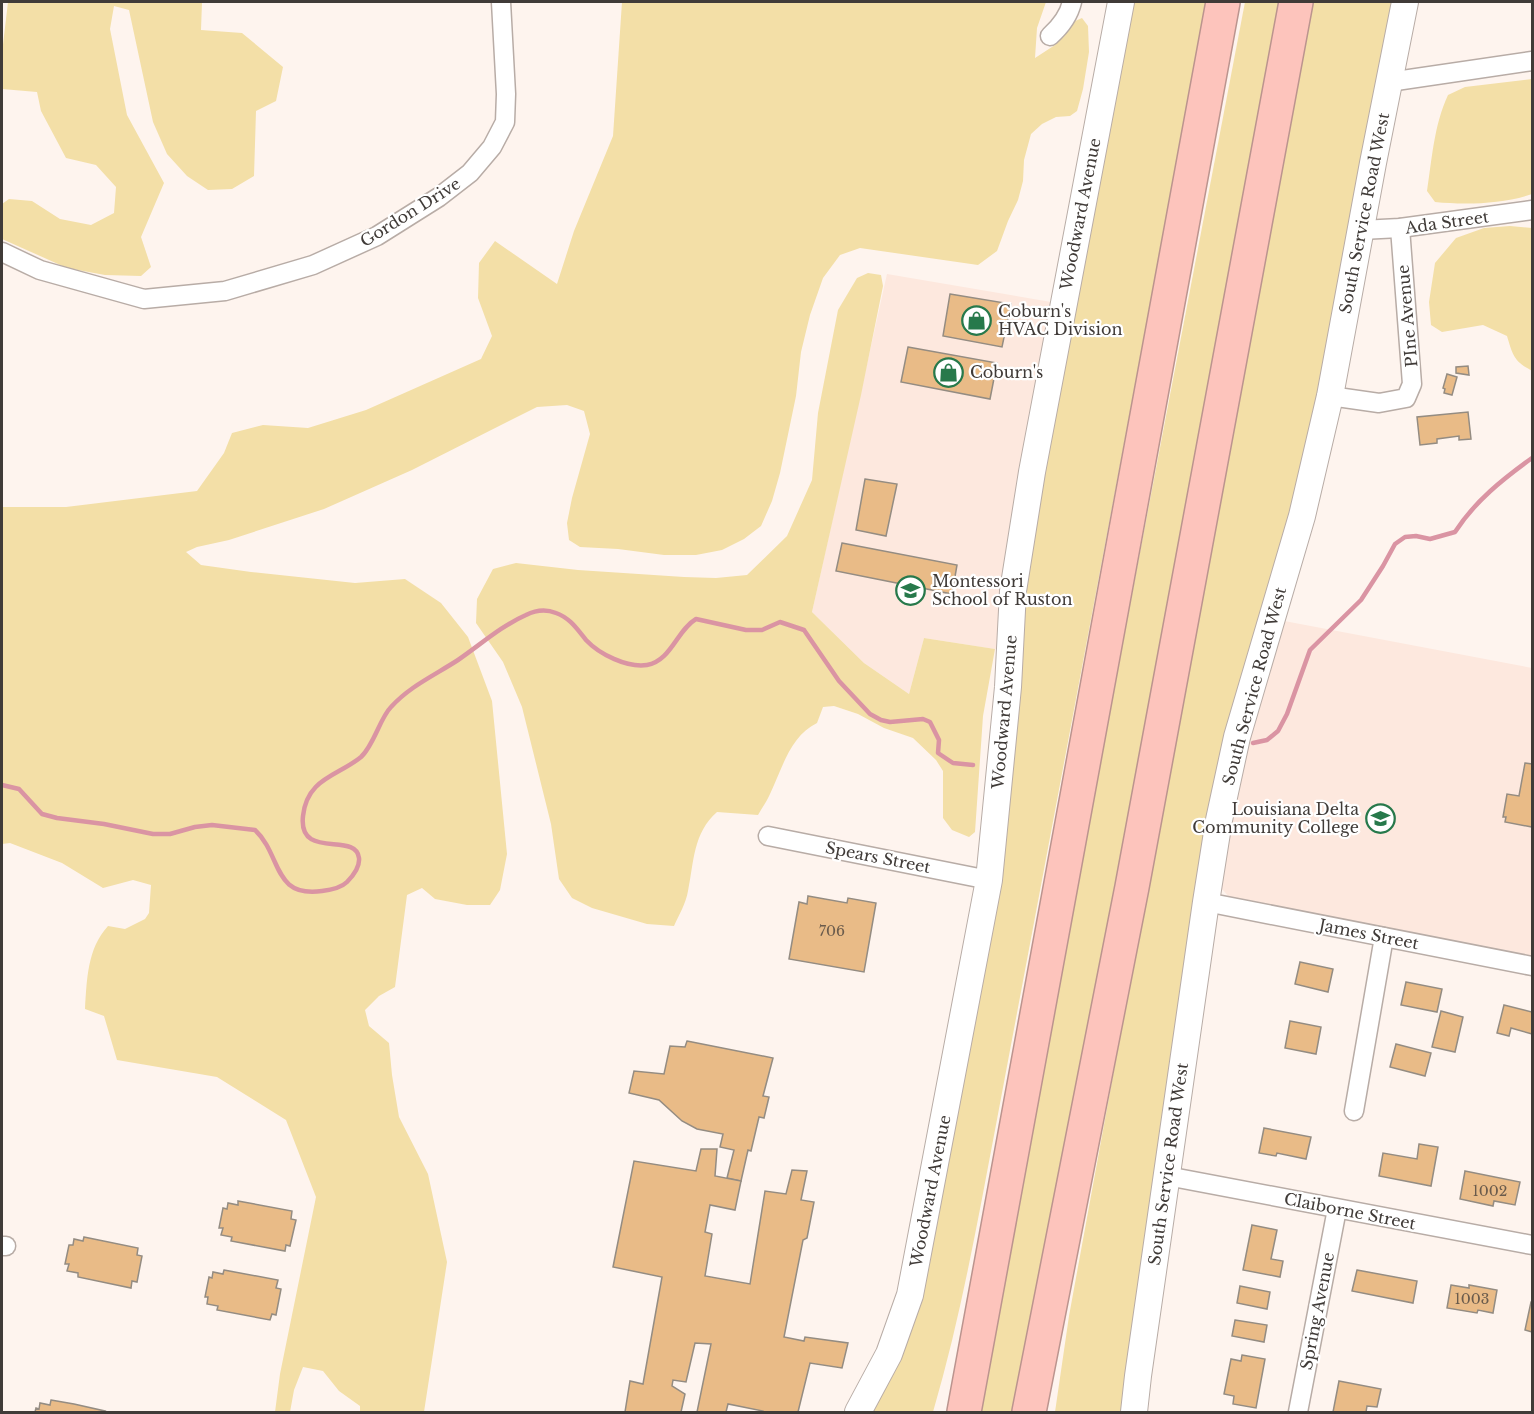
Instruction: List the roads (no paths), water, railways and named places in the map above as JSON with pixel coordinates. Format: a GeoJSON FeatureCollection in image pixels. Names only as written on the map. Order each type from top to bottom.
{"type":"FeatureCollection","features":[{"type":"Feature","properties":{"kind":"highway"},"geometry":{"type":"LineString","coordinates":[[964,1413],[1223,2]]}},
{"type":"Feature","properties":{"kind":"highway"},"geometry":{"type":"LineString","coordinates":[[1029,1413],[1134,876],[1296,2]]}},
{"type":"Feature","properties":{"kind":"highway"},"geometry":{"type":"LineString","coordinates":[[943,1413],[1002,1211]]}},
{"type":"Feature","properties":{"kind":"highway"},"geometry":{"type":"LineString","coordinates":[[1043,1413],[1053,1285]]}},
{"type":"Feature","properties":{"kind":"main road","name":"Woodward Avenue"},"geometry":{"type":"LineString","coordinates":[[858,1413],[889,1354],[910,1295],[989,880],[1008,687],[1013,591],[1032,472],[1121,2]]}},
{"type":"Feature","properties":{"kind":"main road","name":"South Service Road West"},"geometry":{"type":"LineString","coordinates":[[1134,1413],[1206,902],[1220,820],[1237,737],[1302,516],[1330,396],[1405,2]]}},
{"type":"Feature","properties":{"kind":"street","name":"Gordon Drive"},"geometry":{"type":"LineString","coordinates":[[2,252],[40,270],[144,299],[225,291],[313,265],[377,236],[439,197],[470,173],[492,147],[505,122],[506,94],[501,2]]}},
{"type":"Feature","properties":{"kind":"street"},"geometry":{"type":"LineString","coordinates":[[1050,36],[1058,28],[1072,2]]}},
{"type":"Feature","properties":{"kind":"street"},"geometry":{"type":"LineString","coordinates":[[1389,82],[1533,61]]}},
{"type":"Feature","properties":{"kind":"street","name":"Ada Street"},"geometry":{"type":"LineString","coordinates":[[1360,230],[1400,228],[1533,210]]}},
{"type":"Feature","properties":{"kind":"street","name":"PIne Avenue"},"geometry":{"type":"LineString","coordinates":[[1330,396],[1379,403],[1406,398],[1412,384],[1400,228]]}},
{"type":"Feature","properties":{"kind":"street","name":"Spears Street"},"geometry":{"type":"LineString","coordinates":[[768,836],[989,880]]}},
{"type":"Feature","properties":{"kind":"street","name":"James Street"},"geometry":{"type":"LineString","coordinates":[[1206,902],[1533,966]]}},
{"type":"Feature","properties":{"kind":"street"},"geometry":{"type":"LineString","coordinates":[[1354,1111],[1384,937]]}},
{"type":"Feature","properties":{"kind":"street","name":"Claiborne Street"},"geometry":{"type":"LineString","coordinates":[[1167,1176],[1533,1245]]}},
{"type":"Feature","properties":{"kind":"street","name":"Spring Avenue"},"geometry":{"type":"LineString","coordinates":[[1299,1413],[1336,1209]]}},
{"type":"Feature","properties":{"kind":"waterway"},"geometry":{"type":"LineString","coordinates":[[1253,743],[1267,740],[1278,731],[1287,714],[1310,650],[1361,600],[1395,544],[1405,537],[1416,536],[1430,539],[1455,532],[1471,510],[1490,491],[1532,458]]}},
{"type":"Feature","properties":{"kind":"waterway"},"geometry":{"type":"LineString","coordinates":[[2,785],[19,789],[42,814],[57,818],[104,824],[153,834],[170,834],[212,825],[255,830],[264,840],[280,873],[294,888],[306,891],[335,888],[345,884],[352,877],[359,858],[356,850],[348,846],[318,842],[309,838],[304,830],[303,816],[311,793],[325,779],[366,752],[387,712],[406,693],[517,619],[541,611],[561,615],[573,624],[586,640],[606,655],[622,662],[639,665],[647,665],[662,658],[689,624],[696,619],[746,630],[762,630],[780,622],[804,630],[839,681],[870,714],[890,722],[923,719],[930,722],[939,740],[938,753],[953,763],[973,765]]}},
{"type":"Feature","properties":{"kind":"place","name":"Coburn's HVAC Division"},"geometry":{"type":"Point","coordinates":[977,320]}},
{"type":"Feature","properties":{"kind":"place","name":"Coburn's"},"geometry":{"type":"Point","coordinates":[949,372]}},
{"type":"Feature","properties":{"kind":"place","name":"Montessori School of Ruston"},"geometry":{"type":"Point","coordinates":[911,590]}},
{"type":"Feature","properties":{"kind":"place","name":"Louisiana Delta Community College"},"geometry":{"type":"Point","coordinates":[1380,818]}}]}
